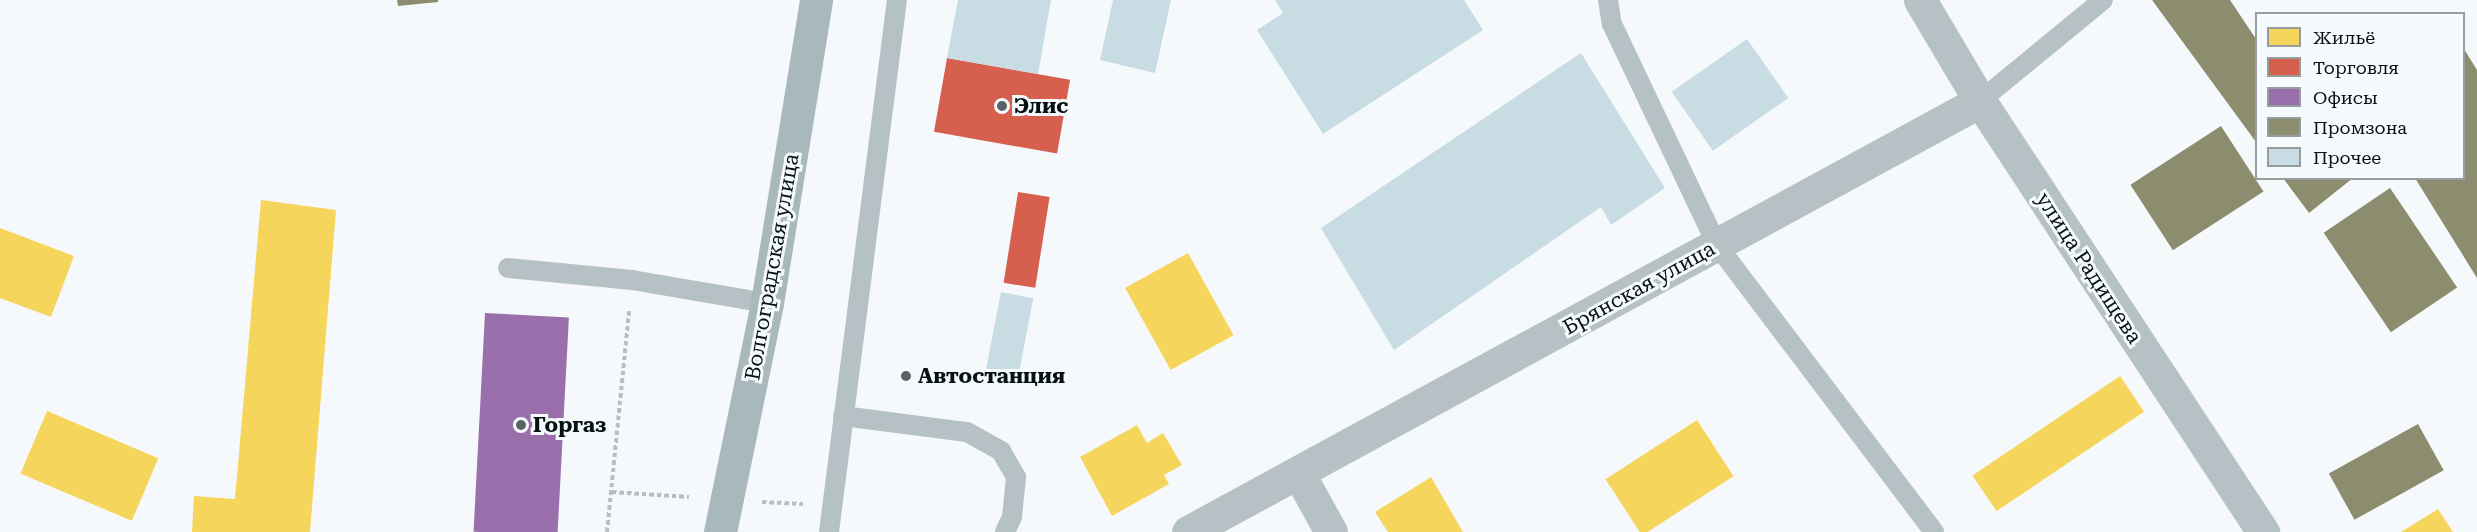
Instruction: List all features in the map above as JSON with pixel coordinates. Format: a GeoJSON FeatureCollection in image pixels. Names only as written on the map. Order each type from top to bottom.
{"type":"FeatureCollection","features":[{"type":"Feature","properties":{"kind":"main road","name":"Волгоградская улица"},"geometry":{"type":"LineString","coordinates":[[720,532],[767,303],[816,0]]}},
{"type":"Feature","properties":{"kind":"street","name":"улица Радищева"},"geometry":{"type":"LineString","coordinates":[[1920,0],[1980,101],[2264,532]]}},
{"type":"Feature","properties":{"kind":"street","name":"Брянская улица"},"geometry":{"type":"LineString","coordinates":[[1188,532],[1299,474],[1980,101]]}},
{"type":"Feature","properties":{"kind":"street"},"geometry":{"type":"LineString","coordinates":[[1299,474],[1331,532]]}},
{"type":"Feature","properties":{"kind":"lane"},"geometry":{"type":"LineString","coordinates":[[829,532],[897,0]]}},
{"type":"Feature","properties":{"kind":"lane"},"geometry":{"type":"LineString","coordinates":[[1608,0],[1612,24],[1717,245],[1934,532]]}},
{"type":"Feature","properties":{"kind":"lane"},"geometry":{"type":"LineString","coordinates":[[1980,101],[2103,0]]}},
{"type":"Feature","properties":{"kind":"lane"},"geometry":{"type":"LineString","coordinates":[[508,268],[632,280],[767,303]]}},
{"type":"Feature","properties":{"kind":"lane"},"geometry":{"type":"LineString","coordinates":[[843,416],[967,432],[1001,451],[1016,477],[1012,518],[1005,532]]}},
{"type":"Feature","properties":{"kind":"path"},"geometry":{"type":"LineString","coordinates":[[607,532],[632,280]]}},
{"type":"Feature","properties":{"kind":"building: Жильё"},"geometry":{"type":"Polygon","coordinates":[[[261,200],[336,210],[310,532],[192,532],[194,496],[235,499],[261,200]]]}},
{"type":"Feature","properties":{"kind":"building: Жильё"},"geometry":{"type":"Polygon","coordinates":[[[0,228],[74,256],[51,317],[0,298],[0,228]]]}},
{"type":"Feature","properties":{"kind":"building: Жильё"},"geometry":{"type":"Polygon","coordinates":[[[1188,253],[1234,335],[1171,370],[1125,288],[1188,253]]]}},
{"type":"Feature","properties":{"kind":"building: Жильё"},"geometry":{"type":"Polygon","coordinates":[[[2120,376],[2144,412],[1996,511],[1972,476],[2120,376]]]}},
{"type":"Feature","properties":{"kind":"building: Жильё"},"geometry":{"type":"Polygon","coordinates":[[[47,411],[158,458],[132,521],[20,474],[47,411]]]}},
{"type":"Feature","properties":{"kind":"building: Жильё"},"geometry":{"type":"Polygon","coordinates":[[[1697,420],[1733,476],[1648,532],[1640,532],[1606,479],[1697,420]]]}},
{"type":"Feature","properties":{"kind":"building: Жильё"},"geometry":{"type":"Polygon","coordinates":[[[1137,425],[1147,443],[1163,433],[1182,465],[1164,475],[1169,484],[1112,516],[1080,457],[1137,425]]]}},
{"type":"Feature","properties":{"kind":"building: Жильё"},"geometry":{"type":"Polygon","coordinates":[[[1431,477],[1463,532],[1388,532],[1375,512],[1431,477]]]}},
{"type":"Feature","properties":{"kind":"building: Жильё"},"geometry":{"type":"Polygon","coordinates":[[[2438,509],[2453,532],[2401,532],[2438,509]]]}},
{"type":"Feature","properties":{"kind":"building: Торговля"},"geometry":{"type":"Polygon","coordinates":[[[947,58],[1070,80],[1057,154],[934,132],[947,58]]]}},
{"type":"Feature","properties":{"kind":"building: Торговля"},"geometry":{"type":"Polygon","coordinates":[[[1018,192],[1050,197],[1035,288],[1004,283],[1018,192]]]}},
{"type":"Feature","properties":{"kind":"building: Офисы","name":"Горгаз"},"geometry":{"type":"Polygon","coordinates":[[[485,313],[569,317],[558,532],[474,532],[485,313]]]}},
{"type":"Feature","properties":{"kind":"building: Промзона"},"geometry":{"type":"Polygon","coordinates":[[[397,0],[438,0],[438,2],[398,6],[397,0]]]}},
{"type":"Feature","properties":{"kind":"building: Промзона"},"geometry":{"type":"Polygon","coordinates":[[[2152,0],[2230,0],[2255,38],[2255,141],[2152,0]]]}},
{"type":"Feature","properties":{"kind":"building: Промзона"},"geometry":{"type":"Polygon","coordinates":[[[2465,51],[2477,70],[2477,278],[2416,180],[2465,180],[2465,51]]]}},
{"type":"Feature","properties":{"kind":"building: Промзона"},"geometry":{"type":"Polygon","coordinates":[[[2221,126],[2263,191],[2173,250],[2130,185],[2221,126]]]}},
{"type":"Feature","properties":{"kind":"building: Промзона"},"geometry":{"type":"Polygon","coordinates":[[[2284,180],[2350,180],[2309,213],[2284,180]]]}},
{"type":"Feature","properties":{"kind":"building: Промзона"},"geometry":{"type":"Polygon","coordinates":[[[2390,188],[2457,287],[2391,332],[2324,233],[2390,188]]]}},
{"type":"Feature","properties":{"kind":"building: Промзона"},"geometry":{"type":"Polygon","coordinates":[[[2418,424],[2444,470],[2354,520],[2329,473],[2418,424]]]}},
{"type":"Feature","properties":{"kind":"building: Прочее"},"geometry":{"type":"Polygon","coordinates":[[[958,0],[1051,0],[1038,74],[947,58],[958,0]]]}},
{"type":"Feature","properties":{"kind":"building: Прочее"},"geometry":{"type":"Polygon","coordinates":[[[1113,0],[1171,0],[1155,73],[1100,60],[1113,0]]]}},
{"type":"Feature","properties":{"kind":"building: Прочее"},"geometry":{"type":"Polygon","coordinates":[[[1275,0],[1464,0],[1483,30],[1323,134],[1257,30],[1283,13],[1275,0]]]}},
{"type":"Feature","properties":{"kind":"building: Прочее"},"geometry":{"type":"Polygon","coordinates":[[[1747,39],[1788,98],[1713,151],[1672,92],[1747,39]]]}},
{"type":"Feature","properties":{"kind":"building: Прочее"},"geometry":{"type":"Polygon","coordinates":[[[1581,53],[1665,188],[1611,225],[1601,207],[1394,350],[1321,228],[1581,53]]]}},
{"type":"Feature","properties":{"kind":"building: Прочее"},"geometry":{"type":"Polygon","coordinates":[[[1001,292],[1033,298],[1019,375],[986,369],[1001,292]]]}},
{"type":"Feature","properties":{"kind":"place","name":"Элис"},"geometry":{"type":"Point","coordinates":[1002,106]}},
{"type":"Feature","properties":{"kind":"place","name":"Автостанция"},"geometry":{"type":"Point","coordinates":[906,376]}},
{"type":"Feature","properties":{"kind":"place","name":"Горгаз"},"geometry":{"type":"Point","coordinates":[521,425]}}]}
